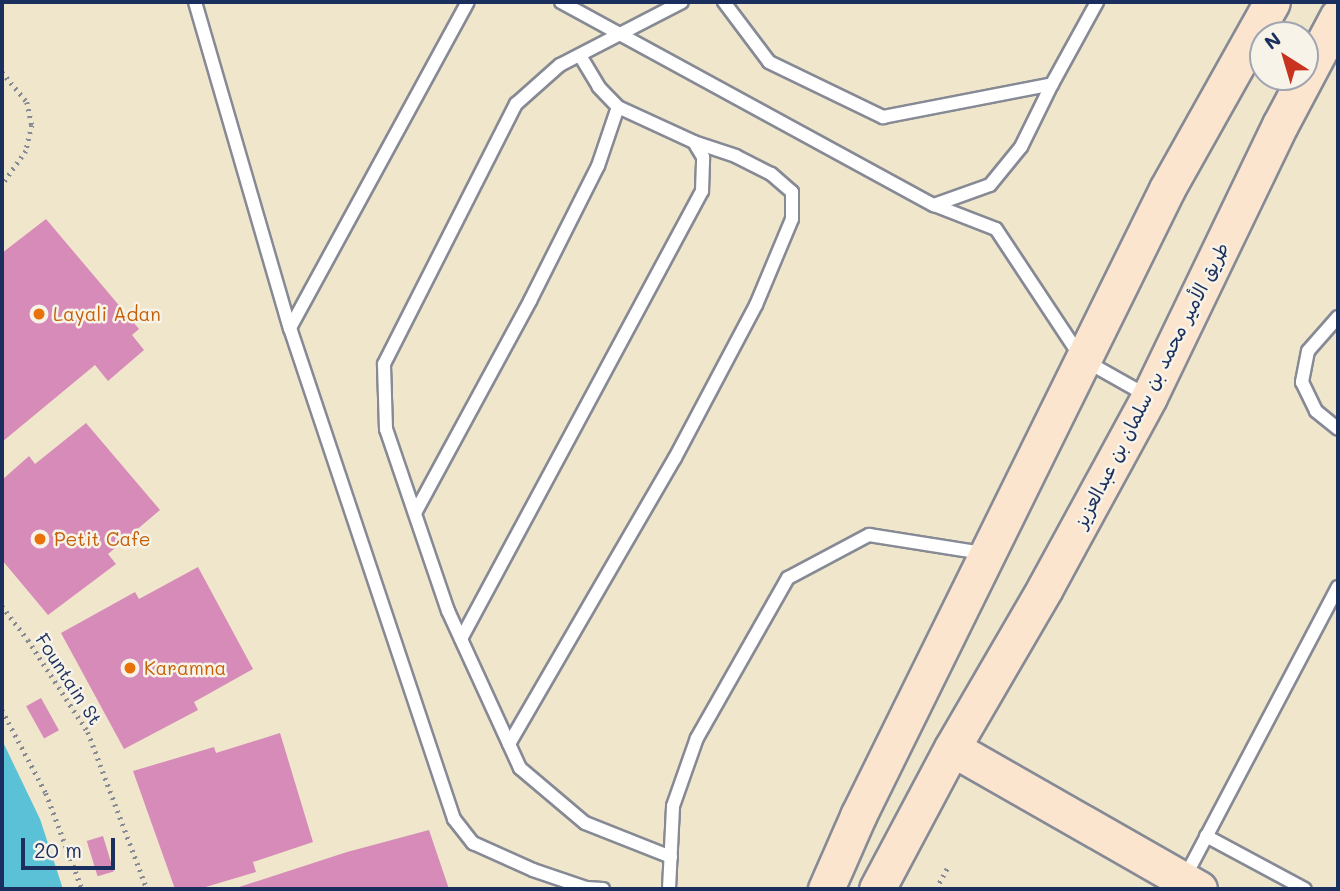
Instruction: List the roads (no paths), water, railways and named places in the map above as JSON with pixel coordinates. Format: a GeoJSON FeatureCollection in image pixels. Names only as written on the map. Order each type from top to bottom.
{"type":"FeatureCollection","features":[{"type":"Feature","properties":{"kind":"street"},"geometry":{"type":"LineString","coordinates":[[826,889],[987,553],[1167,189],[1272,2]]}},
{"type":"Feature","properties":{"kind":"street","name":"طريق الأمير محمد بن سلمان بن عبدالعزيز"},"geometry":{"type":"LineString","coordinates":[[877,889],[952,748],[1039,600],[1149,397],[1280,125],[1338,16]]}},
{"type":"Feature","properties":{"kind":"street"},"geometry":{"type":"LineString","coordinates":[[952,748],[1191,885]]}},
{"type":"Feature","properties":{"kind":"lane"},"geometry":{"type":"LineString","coordinates":[[195,2],[290,328],[454,819],[473,842],[533,870],[586,888],[603,889]]}},
{"type":"Feature","properties":{"kind":"lane"},"geometry":{"type":"LineString","coordinates":[[290,328],[468,2]]}},
{"type":"Feature","properties":{"kind":"lane"},"geometry":{"type":"LineString","coordinates":[[561,2],[934,205],[996,229],[1082,359],[1149,397]]}},
{"type":"Feature","properties":{"kind":"lane"},"geometry":{"type":"LineString","coordinates":[[671,857],[585,823],[520,768],[461,639],[386,429],[384,365],[516,104],[560,65],[682,2]]}},
{"type":"Feature","properties":{"kind":"lane"},"geometry":{"type":"LineString","coordinates":[[724,2],[769,62],[883,117],[1052,84]]}},
{"type":"Feature","properties":{"kind":"lane"},"geometry":{"type":"LineString","coordinates":[[934,205],[990,185],[1021,146],[1097,2]]}},
{"type":"Feature","properties":{"kind":"lane"},"geometry":{"type":"LineString","coordinates":[[509,744],[675,458],[757,305],[792,219],[792,192],[771,174],[736,156],[694,142],[618,107],[599,87],[580,55]]}},
{"type":"Feature","properties":{"kind":"lane"},"geometry":{"type":"LineString","coordinates":[[415,513],[598,166],[618,107]]}},
{"type":"Feature","properties":{"kind":"lane"},"geometry":{"type":"LineString","coordinates":[[461,639],[702,191],[703,157],[694,142]]}},
{"type":"Feature","properties":{"kind":"lane"},"geometry":{"type":"LineString","coordinates":[[1338,317],[1308,351],[1302,382],[1316,411],[1338,429]]}},
{"type":"Feature","properties":{"kind":"lane"},"geometry":{"type":"LineString","coordinates":[[669,889],[673,806],[697,738],[788,578],[869,535],[987,553]]}},
{"type":"Feature","properties":{"kind":"lane"},"geometry":{"type":"LineString","coordinates":[[1191,885],[1206,836],[1338,587]]}},
{"type":"Feature","properties":{"kind":"lane"},"geometry":{"type":"LineString","coordinates":[[1206,836],[1305,889]]}},
{"type":"Feature","properties":{"kind":"water"},"geometry":{"type":"Polygon","coordinates":[[[2,740],[40,819],[63,889],[2,889],[2,740]]]}},
{"type":"Feature","properties":{"kind":"place","name":"Layali Adan"},"geometry":{"type":"Point","coordinates":[39,314]}},
{"type":"Feature","properties":{"kind":"place","name":"Petit Cafe"},"geometry":{"type":"Point","coordinates":[40,539]}},
{"type":"Feature","properties":{"kind":"place","name":"Karamna"},"geometry":{"type":"Point","coordinates":[130,668]}}]}
